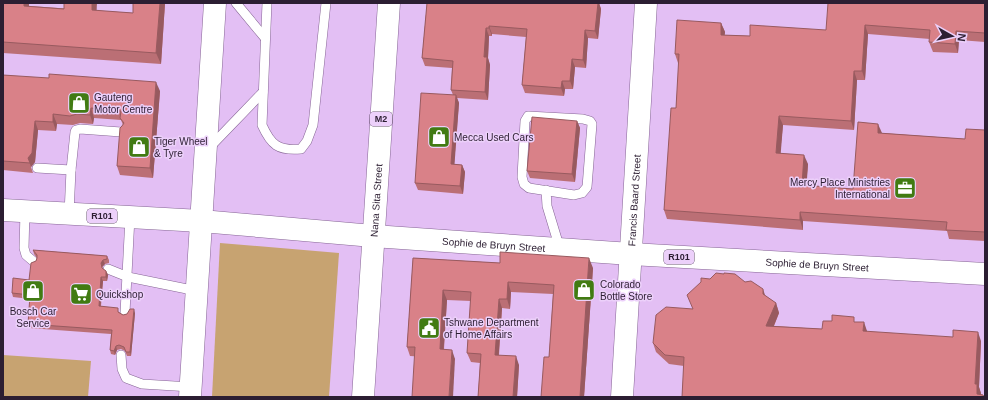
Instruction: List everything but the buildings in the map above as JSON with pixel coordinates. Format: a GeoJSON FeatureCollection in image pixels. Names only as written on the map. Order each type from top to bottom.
{"type":"FeatureCollection","features":[{"type":"Feature","properties":{"kind":"main road"},"geometry":{"type":"LineString","coordinates":[[190,392],[215,3]]}},
{"type":"Feature","properties":{"kind":"main road","name":"Nana Sita Street"},"geometry":{"type":"LineString","coordinates":[[363,397],[389,3]]}},
{"type":"Feature","properties":{"kind":"main road","name":"Francis Baard Street"},"geometry":{"type":"LineString","coordinates":[[622,397],[646,3]]}},
{"type":"Feature","properties":{"kind":"main road","name":"Sophie de Bruyn Street"},"geometry":{"type":"LineString","coordinates":[[3,210],[201,221],[373,236],[631,254],[985,274]]}},
{"type":"Feature","properties":{"kind":"lane"},"geometry":{"type":"LineString","coordinates":[[236,3],[265,38]]}},
{"type":"Feature","properties":{"kind":"lane"},"geometry":{"type":"LineString","coordinates":[[267,3],[262,125],[267,138],[277,147],[290,150],[301,149],[307,141],[313,125],[326,3]]}},
{"type":"Feature","properties":{"kind":"lane"},"geometry":{"type":"LineString","coordinates":[[205,151],[263,92]]}},
{"type":"Feature","properties":{"kind":"lane"},"geometry":{"type":"LineString","coordinates":[[528,116],[583,119],[590,121],[592,124],[587,187],[582,193],[574,195],[546,190],[529,188],[524,184],[522,177],[525,121],[528,116]]}},
{"type":"Feature","properties":{"kind":"lane"},"geometry":{"type":"LineString","coordinates":[[70,214],[71,170],[76,130],[120,132]]}},
{"type":"Feature","properties":{"kind":"lane"},"geometry":{"type":"LineString","coordinates":[[37,168],[71,170]]}},
{"type":"Feature","properties":{"kind":"lane"},"geometry":{"type":"LineString","coordinates":[[546,190],[547,206],[560,249]]}},
{"type":"Feature","properties":{"kind":"lane"},"geometry":{"type":"LineString","coordinates":[[25,211],[24,248],[26,255],[33,261]]}},
{"type":"Feature","properties":{"kind":"lane"},"geometry":{"type":"LineString","coordinates":[[125,312],[130,217]]}},
{"type":"Feature","properties":{"kind":"lane"},"geometry":{"type":"LineString","coordinates":[[108,269],[128,277],[196,291]]}},
{"type":"Feature","properties":{"kind":"lane"},"geometry":{"type":"LineString","coordinates":[[121,355],[122,370],[126,378],[142,384],[190,392]]}},
{"type":"Feature","properties":{"kind":"shaded area"},"geometry":{"type":"Polygon","coordinates":[[[220,243],[339,253],[329,397],[212,397],[220,243]]]}},
{"type":"Feature","properties":{"kind":"shaded area"},"geometry":{"type":"Polygon","coordinates":[[[3,355],[91,361],[88,397],[3,397],[3,355]]]}},
{"type":"Feature","properties":{"kind":"place","name":"Gauteng Motor Centre"},"geometry":{"type":"Point","coordinates":[79,103]}},
{"type":"Feature","properties":{"kind":"place","name":"Mecca Used Cars"},"geometry":{"type":"Point","coordinates":[439,137]}},
{"type":"Feature","properties":{"kind":"place","name":"Tiger Wheel & Tyre"},"geometry":{"type":"Point","coordinates":[139,147]}},
{"type":"Feature","properties":{"kind":"place","name":"Mercy Place Ministries International"},"geometry":{"type":"Point","coordinates":[905,188]}},
{"type":"Feature","properties":{"kind":"place","name":"Colorado Bottle Store"},"geometry":{"type":"Point","coordinates":[584,290]}},
{"type":"Feature","properties":{"kind":"place","name":"Bosch Car Service"},"geometry":{"type":"Point","coordinates":[33,291]}},
{"type":"Feature","properties":{"kind":"place","name":"Quickshop"},"geometry":{"type":"Point","coordinates":[81,294]}},
{"type":"Feature","properties":{"kind":"place","name":"Tshwane Department of Home Affairs"},"geometry":{"type":"Point","coordinates":[429,328]}}]}
